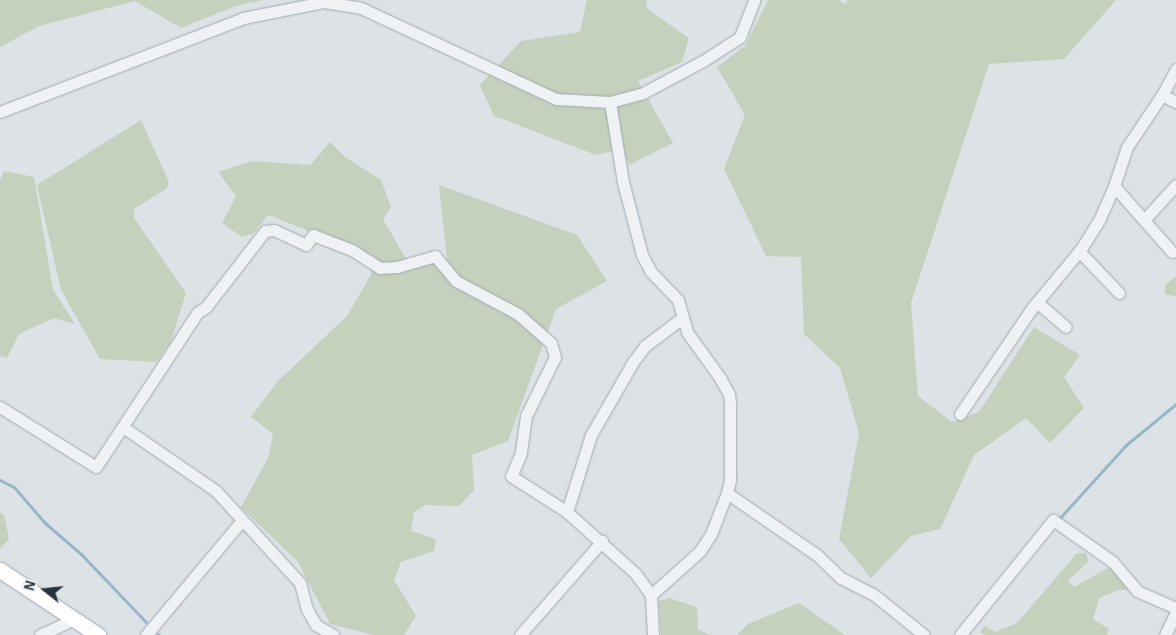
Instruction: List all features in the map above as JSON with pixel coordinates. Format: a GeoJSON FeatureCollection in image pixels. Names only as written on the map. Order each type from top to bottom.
{"type":"FeatureCollection","features":[{"type":"Feature","properties":{"kind":"main road"},"geometry":{"type":"LineString","coordinates":[[0,570],[72,620],[98,635]]}},
{"type":"Feature","properties":{"kind":"street"},"geometry":{"type":"LineString","coordinates":[[0,112],[243,18],[324,2],[361,8],[556,100],[610,102],[643,93],[740,37],[754,0]]}},
{"type":"Feature","properties":{"kind":"street"},"geometry":{"type":"LineString","coordinates":[[960,414],[1037,302],[1079,251],[1100,218],[1114,186],[1127,147],[1162,95],[1176,69]]}},
{"type":"Feature","properties":{"kind":"street"},"geometry":{"type":"LineString","coordinates":[[1162,95],[1176,102]]}},
{"type":"Feature","properties":{"kind":"street"},"geometry":{"type":"LineString","coordinates":[[610,102],[623,182],[642,256],[651,272],[678,300],[687,332],[729,394],[730,480],[727,493],[711,534],[700,551],[651,595]]}},
{"type":"Feature","properties":{"kind":"street"},"geometry":{"type":"LineString","coordinates":[[1144,220],[1176,185]]}},
{"type":"Feature","properties":{"kind":"street"},"geometry":{"type":"LineString","coordinates":[[1114,186],[1172,252]]}},
{"type":"Feature","properties":{"kind":"street"},"geometry":{"type":"LineString","coordinates":[[0,407],[96,467],[197,313],[206,307],[265,231],[274,230],[306,245],[314,235],[352,250],[380,268],[397,267],[435,256],[440,258],[450,277],[518,314],[551,343],[555,357],[526,416],[520,453],[511,476],[567,512],[602,541],[636,574],[651,595],[653,635]]}},
{"type":"Feature","properties":{"kind":"street"},"geometry":{"type":"LineString","coordinates":[[1079,251],[1119,294]]}},
{"type":"Feature","properties":{"kind":"street"},"geometry":{"type":"LineString","coordinates":[[1037,302],[1066,328]]}},
{"type":"Feature","properties":{"kind":"street"},"geometry":{"type":"LineString","coordinates":[[567,512],[590,435],[633,362],[645,346],[682,318]]}},
{"type":"Feature","properties":{"kind":"street"},"geometry":{"type":"LineString","coordinates":[[123,427],[216,491],[300,583],[307,609],[316,625],[333,635]]}},
{"type":"Feature","properties":{"kind":"street"},"geometry":{"type":"LineString","coordinates":[[727,493],[817,555],[841,578],[873,594],[924,635]]}},
{"type":"Feature","properties":{"kind":"street"},"geometry":{"type":"LineString","coordinates":[[146,635],[242,520]]}},
{"type":"Feature","properties":{"kind":"street"},"geometry":{"type":"LineString","coordinates":[[960,635],[1052,520],[1113,562],[1137,592],[1176,608]]}},
{"type":"Feature","properties":{"kind":"street"},"geometry":{"type":"LineString","coordinates":[[520,635],[602,541]]}},
{"type":"Feature","properties":{"kind":"street"},"geometry":{"type":"LineString","coordinates":[[1165,635],[1176,612]]}},
{"type":"Feature","properties":{"kind":"street"},"geometry":{"type":"LineString","coordinates":[[40,635],[72,620]]}},
{"type":"Feature","properties":{"kind":"green space"},"geometry":{"type":"Polygon","coordinates":[[[0,0],[264,0],[236,6],[181,28],[135,1],[39,26],[0,47],[0,0]]]}},
{"type":"Feature","properties":{"kind":"green space"},"geometry":{"type":"Polygon","coordinates":[[[587,0],[647,0],[646,8],[689,38],[682,62],[638,81],[673,143],[629,165],[623,149],[596,155],[494,116],[480,85],[521,41],[580,32],[587,0]]]}},
{"type":"Feature","properties":{"kind":"green space"},"geometry":{"type":"Polygon","coordinates":[[[768,0],[838,0],[846,4],[847,0],[1116,0],[1064,59],[989,64],[911,303],[918,396],[952,422],[979,412],[1034,327],[1080,355],[1064,377],[1084,408],[1050,443],[1026,418],[974,455],[940,529],[911,536],[871,578],[839,539],[859,433],[840,368],[804,334],[801,257],[766,256],[724,169],[745,115],[717,67],[745,46],[768,0]]]}},
{"type":"Feature","properties":{"kind":"green space"},"geometry":{"type":"Polygon","coordinates":[[[141,120],[169,182],[166,189],[134,209],[134,218],[186,293],[171,341],[156,362],[100,359],[61,290],[37,185],[141,120]]]}},
{"type":"Feature","properties":{"kind":"green space"},"geometry":{"type":"Polygon","coordinates":[[[330,142],[345,157],[381,180],[391,207],[383,219],[410,266],[447,260],[439,185],[577,235],[607,281],[556,309],[508,441],[472,455],[474,490],[459,506],[426,505],[414,512],[411,531],[436,539],[434,551],[401,562],[394,580],[416,616],[404,635],[374,635],[330,624],[298,562],[241,507],[268,458],[273,434],[251,417],[277,382],[347,316],[372,273],[368,265],[304,229],[268,215],[254,233],[242,237],[222,223],[236,196],[218,172],[252,161],[310,165],[330,142]]]}},
{"type":"Feature","properties":{"kind":"green space"},"geometry":{"type":"Polygon","coordinates":[[[4,171],[34,177],[53,290],[75,324],[54,318],[19,334],[7,358],[0,356],[0,181],[4,171]]]}},
{"type":"Feature","properties":{"kind":"green space"},"geometry":{"type":"Polygon","coordinates":[[[1176,276],[1176,296],[1165,294],[1165,285],[1176,276]]]}},
{"type":"Feature","properties":{"kind":"green space"},"geometry":{"type":"Polygon","coordinates":[[[0,512],[4,515],[9,539],[0,549],[0,512]]]}},
{"type":"Feature","properties":{"kind":"green space"},"geometry":{"type":"Polygon","coordinates":[[[1077,553],[1086,553],[1088,562],[1068,581],[1074,587],[1110,567],[1129,590],[1118,590],[1099,598],[1093,619],[1109,629],[1107,635],[985,635],[980,632],[984,626],[995,632],[1017,623],[1077,553]]]}},
{"type":"Feature","properties":{"kind":"green space"},"geometry":{"type":"Polygon","coordinates":[[[669,598],[697,607],[698,629],[710,635],[661,635],[659,601],[669,598]]]}},
{"type":"Feature","properties":{"kind":"green space"},"geometry":{"type":"Polygon","coordinates":[[[799,603],[845,635],[737,635],[748,624],[799,603]]]}},
{"type":"Feature","properties":{"kind":"waterway"},"geometry":{"type":"LineString","coordinates":[[1057,521],[1126,445],[1176,404]]}},
{"type":"Feature","properties":{"kind":"waterway"},"geometry":{"type":"LineString","coordinates":[[0,480],[14,487],[45,523],[81,554],[146,622]]}}]}
